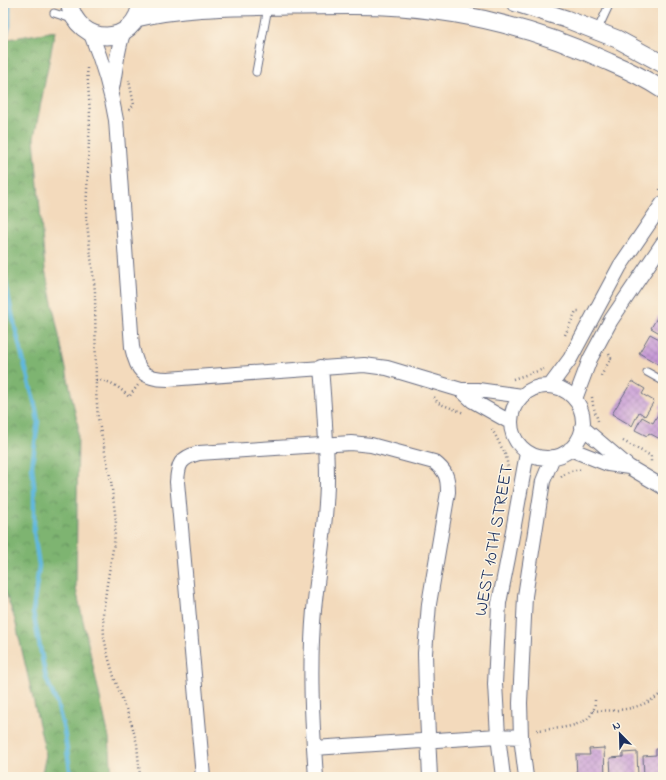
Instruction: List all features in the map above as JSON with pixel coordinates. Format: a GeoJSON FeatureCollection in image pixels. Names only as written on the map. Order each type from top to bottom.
{"type":"FeatureCollection","features":[{"type":"Feature","properties":{"kind":"street"},"geometry":{"type":"LineString","coordinates":[[69,3],[74,19],[79,25],[91,34],[102,36],[113,35],[124,31],[131,25],[138,10],[171,11],[194,8],[259,5],[385,6],[448,12],[484,18],[538,34],[586,51],[623,68],[663,90]]}},
{"type":"Feature","properties":{"kind":"street"},"geometry":{"type":"LineString","coordinates":[[516,3],[566,19],[617,39],[663,64]]}},
{"type":"Feature","properties":{"kind":"street"},"geometry":{"type":"LineString","coordinates":[[111,93],[115,77],[118,44],[124,31]]}},
{"type":"Feature","properties":{"kind":"street"},"geometry":{"type":"LineString","coordinates":[[91,34],[111,93],[116,120],[132,347],[135,360],[139,368],[146,375],[157,379],[168,379],[364,365],[387,368],[462,390],[478,390],[522,396]]}},
{"type":"Feature","properties":{"kind":"street"},"geometry":{"type":"LineString","coordinates":[[550,386],[570,359],[620,266],[663,203]]}},
{"type":"Feature","properties":{"kind":"street"},"geometry":{"type":"LineString","coordinates":[[575,399],[590,359],[608,327],[663,243]]}},
{"type":"Feature","properties":{"kind":"street"},"geometry":{"type":"LineString","coordinates":[[316,777],[311,700],[311,669],[314,611],[326,506],[326,444],[321,368]]}},
{"type":"Feature","properties":{"kind":"street"},"geometry":{"type":"LineString","coordinates":[[550,386],[568,392],[575,399],[581,410],[583,422],[581,434],[570,449],[565,453],[554,457],[545,458],[527,453],[518,445],[512,434],[510,422],[512,410],[518,400],[526,392],[538,387],[550,386]]}},
{"type":"Feature","properties":{"kind":"street"},"geometry":{"type":"LineString","coordinates":[[462,390],[473,401],[510,422]]}},
{"type":"Feature","properties":{"kind":"street"},"geometry":{"type":"LineString","coordinates":[[582,427],[629,468],[663,487]]}},
{"type":"Feature","properties":{"kind":"street"},"geometry":{"type":"LineString","coordinates":[[203,777],[176,482],[178,470],[182,462],[188,456],[199,453],[351,443],[371,445],[434,462],[442,468],[448,482],[448,492],[429,604],[425,653],[430,777]]}},
{"type":"Feature","properties":{"kind":"street"},"geometry":{"type":"LineString","coordinates":[[570,449],[608,464],[629,468]]}},
{"type":"Feature","properties":{"kind":"street","name":"WEST 10TH STREET"},"geometry":{"type":"LineString","coordinates":[[503,777],[498,736],[495,684],[499,602],[527,453]]}},
{"type":"Feature","properties":{"kind":"street"},"geometry":{"type":"LineString","coordinates":[[526,777],[520,737],[520,703],[525,596],[543,481],[554,457]]}},
{"type":"Feature","properties":{"kind":"street"},"geometry":{"type":"LineString","coordinates":[[314,748],[498,736],[520,737]]}},
{"type":"Feature","properties":{"kind":"lane"},"geometry":{"type":"LineString","coordinates":[[597,31],[610,3]]}},
{"type":"Feature","properties":{"kind":"lane"},"geometry":{"type":"LineString","coordinates":[[256,72],[259,5]]}},
{"type":"Feature","properties":{"kind":"lane"},"geometry":{"type":"LineString","coordinates":[[54,13],[74,19]]}},
{"type":"Feature","properties":{"kind":"lane"},"geometry":{"type":"LineString","coordinates":[[647,372],[663,381]]}},
{"type":"Feature","properties":{"kind":"path"},"geometry":{"type":"LineString","coordinates":[[87,64],[90,114],[86,215],[95,291],[98,418],[111,481],[116,522],[103,614],[104,637],[115,680],[132,725],[137,744],[140,777]]}},
{"type":"Feature","properties":{"kind":"path"},"geometry":{"type":"LineString","coordinates":[[129,76],[134,105]]}},
{"type":"Feature","properties":{"kind":"path"},"geometry":{"type":"LineString","coordinates":[[563,338],[576,311]]}},
{"type":"Feature","properties":{"kind":"path"},"geometry":{"type":"LineString","coordinates":[[597,382],[611,358]]}},
{"type":"Feature","properties":{"kind":"path"},"geometry":{"type":"LineString","coordinates":[[510,380],[549,366]]}},
{"type":"Feature","properties":{"kind":"path"},"geometry":{"type":"LineString","coordinates":[[96,380],[109,381],[129,397]]}},
{"type":"Feature","properties":{"kind":"path"},"geometry":{"type":"LineString","coordinates":[[593,390],[592,405],[599,423]]}},
{"type":"Feature","properties":{"kind":"path"},"geometry":{"type":"LineString","coordinates":[[438,403],[465,413]]}},
{"type":"Feature","properties":{"kind":"path"},"geometry":{"type":"LineString","coordinates":[[487,426],[493,430],[506,456],[508,470]]}},
{"type":"Feature","properties":{"kind":"path"},"geometry":{"type":"LineString","coordinates":[[619,439],[651,456]]}},
{"type":"Feature","properties":{"kind":"path"},"geometry":{"type":"LineString","coordinates":[[560,478],[565,473],[586,470]]}},
{"type":"Feature","properties":{"kind":"path"},"geometry":{"type":"LineString","coordinates":[[537,730],[573,726],[585,720],[593,712],[602,710],[618,710],[638,706],[653,700],[663,692]]}},
{"type":"Feature","properties":{"kind":"path"},"geometry":{"type":"LineString","coordinates":[[593,712],[595,698]]}},
{"type":"Feature","properties":{"kind":"green space"},"geometry":{"type":"Polygon","coordinates":[[[55,31],[34,138],[45,269],[78,426],[76,589],[109,738],[112,777],[41,777],[46,755],[15,620],[3,585],[3,40],[55,31]]]}},
{"type":"Feature","properties":{"kind":"building"},"geometry":{"type":"Polygon","coordinates":[[[658,316],[662,318],[663,316],[663,335],[651,328],[658,316]]]}},
{"type":"Feature","properties":{"kind":"building"},"geometry":{"type":"Polygon","coordinates":[[[650,334],[663,341],[663,367],[639,353],[650,334]]]}},
{"type":"Feature","properties":{"kind":"building"},"geometry":{"type":"Polygon","coordinates":[[[632,381],[645,389],[642,394],[654,401],[645,416],[639,412],[632,426],[612,414],[632,381]]]}},
{"type":"Feature","properties":{"kind":"building"},"geometry":{"type":"Polygon","coordinates":[[[663,401],[663,434],[660,439],[649,433],[647,436],[635,430],[642,417],[653,423],[661,409],[659,408],[663,401]]]}},
{"type":"Feature","properties":{"kind":"building"},"geometry":{"type":"Polygon","coordinates":[[[604,748],[605,777],[577,777],[576,755],[590,755],[589,749],[604,748]]]}},
{"type":"Feature","properties":{"kind":"building"},"geometry":{"type":"Polygon","coordinates":[[[656,749],[663,749],[663,777],[644,777],[643,756],[656,755],[656,749]]]}},
{"type":"Feature","properties":{"kind":"building"},"geometry":{"type":"Polygon","coordinates":[[[637,752],[638,777],[611,777],[610,758],[623,757],[623,753],[637,752]]]}},
{"type":"Feature","properties":{"kind":"waterway"},"geometry":{"type":"LineString","coordinates":[[3,47],[9,26],[9,3]]}},
{"type":"Feature","properties":{"kind":"waterway"},"geometry":{"type":"LineString","coordinates":[[3,262],[13,318],[38,421],[32,466],[34,486],[34,533],[39,566],[33,612],[46,678],[57,704],[64,730],[71,777]]}}]}
